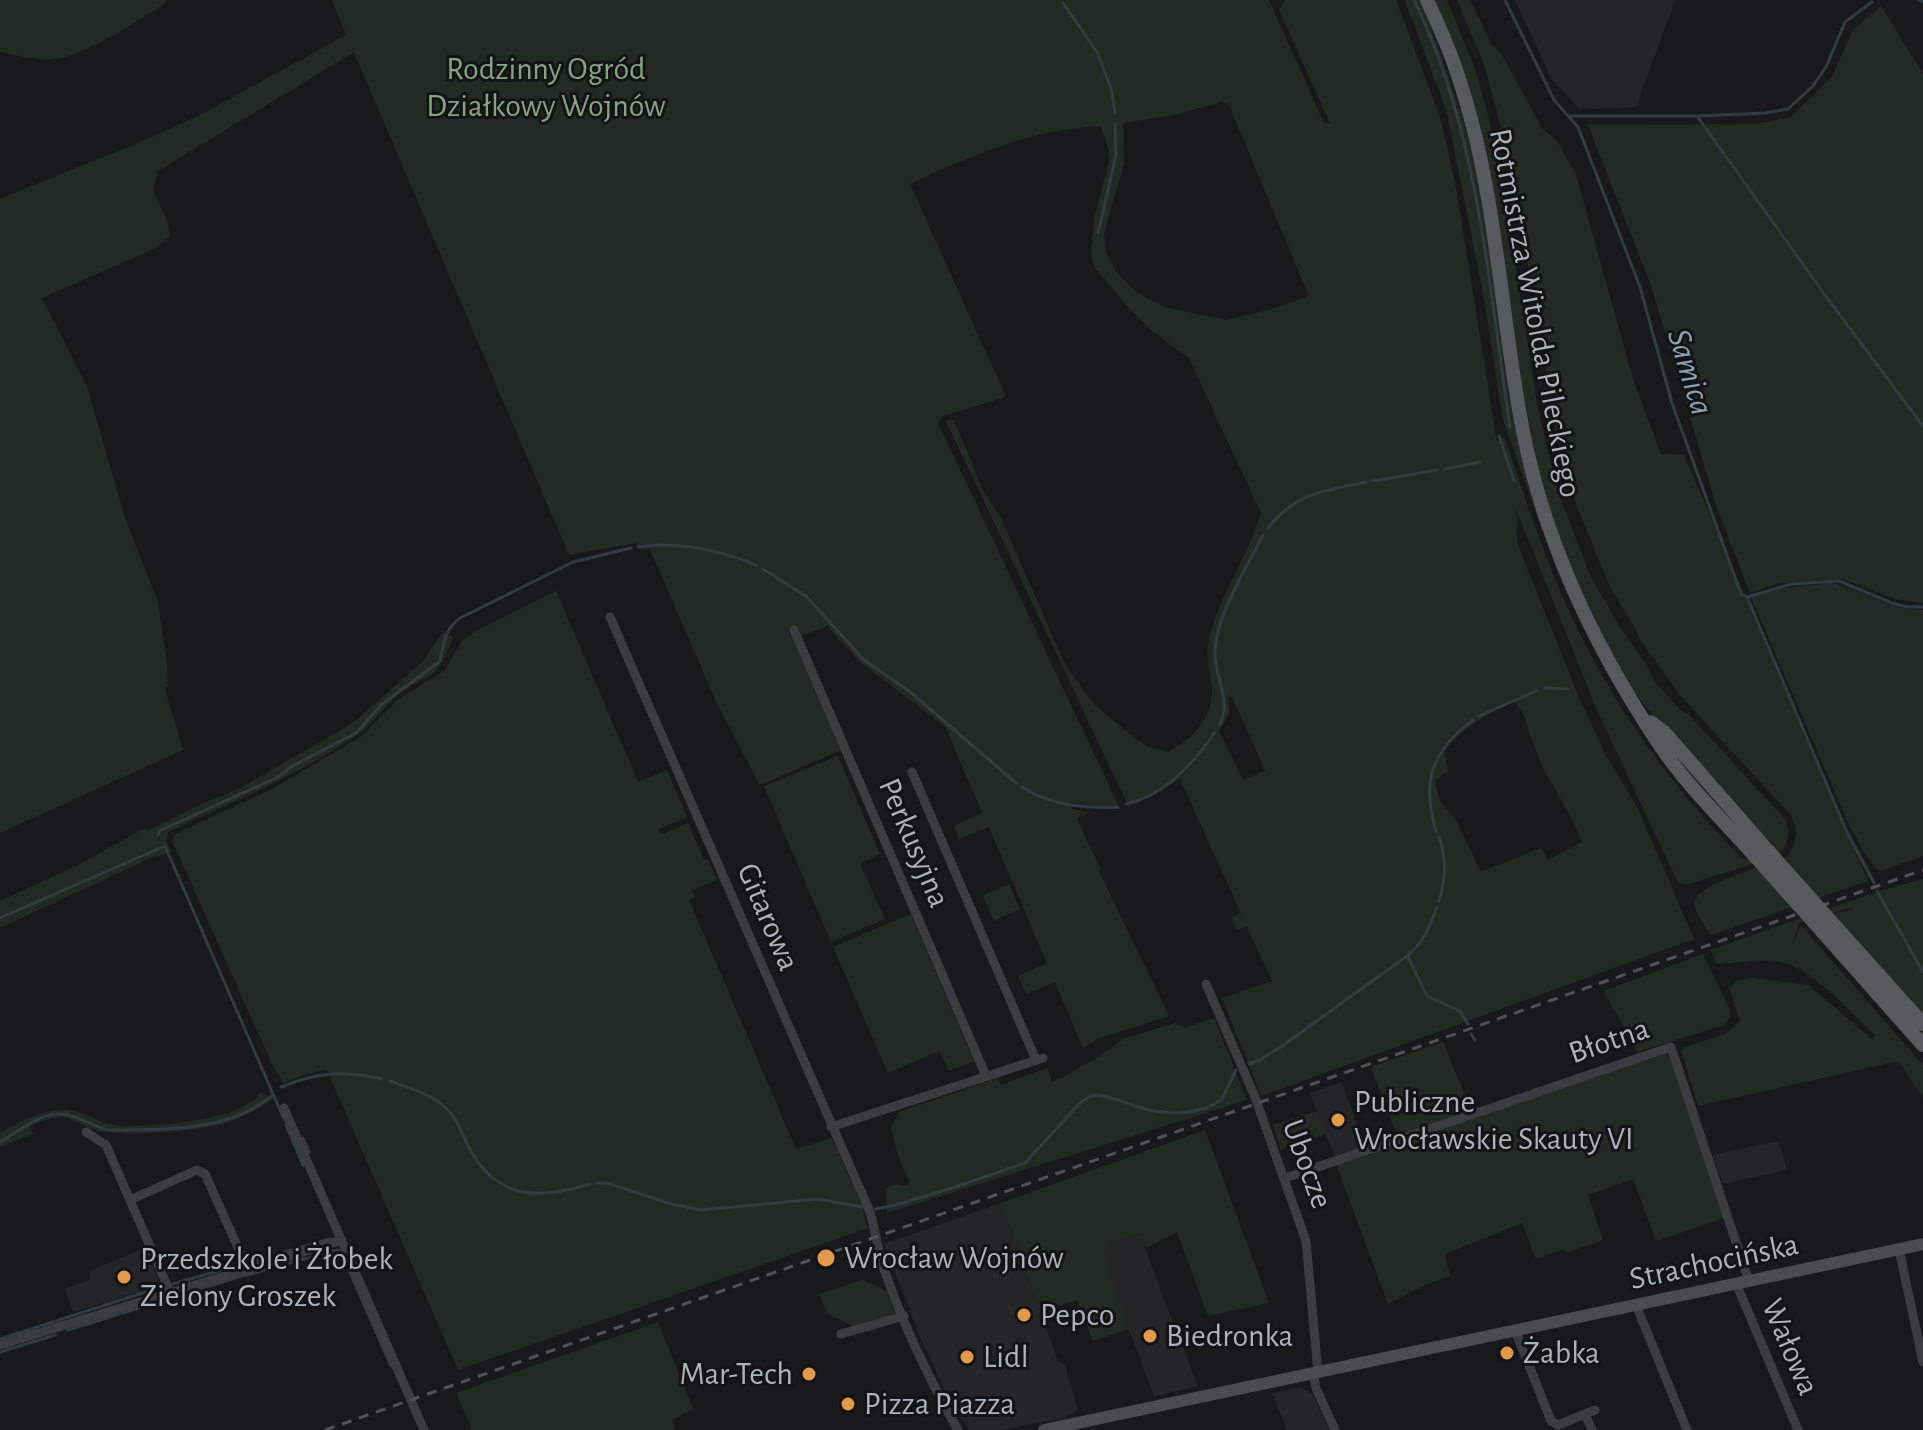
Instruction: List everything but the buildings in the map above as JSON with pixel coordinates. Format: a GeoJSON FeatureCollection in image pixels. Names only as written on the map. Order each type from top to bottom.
{"type":"FeatureCollection","features":[{"type":"Feature","properties":{"kind":"main road","name":"Rotmistrza Witolda Pileckiego"},"geometry":{"type":"LineString","coordinates":[[1427,0],[1460,80],[1484,180],[1523,430],[1550,533],[1576,598],[1616,675],[1657,742],[1819,918],[1923,1045]]}},
{"type":"Feature","properties":{"kind":"main road","name":"Rotmistrza Witolda Pileckiego"},"geometry":{"type":"LineString","coordinates":[[1819,918],[1923,1024]]}},
{"type":"Feature","properties":{"kind":"main road","name":"Strachocińska"},"geometry":{"type":"LineString","coordinates":[[1044,1430],[1082,1426],[1923,1244]]}},
{"type":"Feature","properties":{"kind":"street","name":"Gitarowa"},"geometry":{"type":"LineString","coordinates":[[610,617],[870,1212],[883,1266],[937,1393],[958,1430]]}},
{"type":"Feature","properties":{"kind":"street","name":"Perkusyjna"},"geometry":{"type":"LineString","coordinates":[[794,630],[986,1076]]}},
{"type":"Feature","properties":{"kind":"street","name":"Perkusyjna"},"geometry":{"type":"LineString","coordinates":[[831,1127],[1039,1059],[912,772]]}},
{"type":"Feature","properties":{"kind":"street","name":"Ubocze"},"geometry":{"type":"LineString","coordinates":[[1206,984],[1254,1096],[1308,1249],[1316,1388],[1335,1430]]}},
{"type":"Feature","properties":{"kind":"street","name":"Błotna"},"geometry":{"type":"LineString","coordinates":[[1285,1178],[1671,1047],[1742,1282]]}},
{"type":"Feature","properties":{"kind":"street"},"geometry":{"type":"LineString","coordinates":[[284,1108],[424,1430]]}},
{"type":"Feature","properties":{"kind":"street"},"geometry":{"type":"LineString","coordinates":[[86,1132],[106,1145],[170,1292]]}},
{"type":"Feature","properties":{"kind":"street"},"geometry":{"type":"LineString","coordinates":[[130,1200],[197,1170],[202,1171],[248,1270]]}},
{"type":"Feature","properties":{"kind":"street"},"geometry":{"type":"LineString","coordinates":[[0,1345],[342,1240]]}},
{"type":"Feature","properties":{"kind":"street"},"geometry":{"type":"LineString","coordinates":[[1899,1249],[1923,1362]]}},
{"type":"Feature","properties":{"kind":"street","name":"Wałowa"},"geometry":{"type":"LineString","coordinates":[[1742,1282],[1798,1430]]}},
{"type":"Feature","properties":{"kind":"street"},"geometry":{"type":"LineString","coordinates":[[1636,1305],[1687,1430]]}},
{"type":"Feature","properties":{"kind":"street"},"geometry":{"type":"LineString","coordinates":[[841,1334],[904,1316]]}},
{"type":"Feature","properties":{"kind":"street"},"geometry":{"type":"LineString","coordinates":[[1515,1330],[1551,1421],[1558,1425],[1590,1412],[1592,1430]]}},
{"type":"Feature","properties":{"kind":"shaded area"},"geometry":{"type":"Polygon","coordinates":[[[1515,0],[1675,0],[1636,107],[1579,109],[1551,78],[1515,0]]]}},
{"type":"Feature","properties":{"kind":"shaded area","name":"Publiczne Wrocławskie Skauty VI"},"geometry":{"type":"Polygon","coordinates":[[[1342,1082],[1365,1148],[1335,1158],[1310,1093],[1342,1082]]]}},
{"type":"Feature","properties":{"kind":"shaded area"},"geometry":{"type":"Polygon","coordinates":[[[1779,1141],[1787,1170],[1723,1184],[1713,1155],[1779,1141]]]}},
{"type":"Feature","properties":{"kind":"shaded area"},"geometry":{"type":"Polygon","coordinates":[[[1001,1203],[1058,1361],[1065,1365],[1078,1410],[1062,1418],[1001,1430],[969,1430],[949,1400],[884,1244],[1001,1203]]]}},
{"type":"Feature","properties":{"kind":"shaded area"},"geometry":{"type":"Polygon","coordinates":[[[1140,1233],[1198,1386],[1154,1396],[1104,1254],[1106,1244],[1140,1233]]]}},
{"type":"Feature","properties":{"kind":"shaded area","name":"Przedszkole i Żłobek Zielony Groszek"},"geometry":{"type":"Polygon","coordinates":[[[145,1248],[161,1285],[73,1312],[65,1288],[90,1280],[89,1274],[94,1269],[145,1248]]]}},
{"type":"Feature","properties":{"kind":"shaded area"},"geometry":{"type":"Polygon","coordinates":[[[1301,1387],[1313,1395],[1329,1430],[1287,1430],[1272,1393],[1301,1387]]]}},
{"type":"Feature","properties":{"kind":"green space"},"geometry":{"type":"Polygon","coordinates":[[[0,0],[168,0],[90,47],[69,56],[43,59],[0,51],[0,0]]]}},
{"type":"Feature","properties":{"kind":"green space","name":"Rodzinny Ogród Działkowy Wojnów"},"geometry":{"type":"Polygon","coordinates":[[[332,0],[1269,0],[1324,123],[1330,123],[1279,10],[1285,0],[1396,0],[1440,117],[1455,182],[1497,442],[1504,437],[1560,591],[1605,681],[1646,744],[1692,804],[1743,860],[1775,850],[1632,688],[1602,640],[1563,549],[1544,491],[1530,429],[1501,242],[1476,119],[1458,59],[1434,0],[1447,0],[1474,66],[1488,115],[1508,218],[1538,409],[1558,492],[1590,575],[1656,683],[1785,819],[1788,834],[1785,846],[1776,854],[1752,864],[1687,885],[1678,883],[1596,708],[1516,509],[1517,543],[1578,695],[1604,752],[1637,807],[1694,939],[1261,1096],[1222,998],[1272,981],[1247,926],[1237,930],[1231,918],[1241,913],[1180,779],[1129,807],[946,421],[954,420],[983,490],[1001,518],[1064,662],[1083,690],[1095,705],[1138,741],[1169,752],[1182,744],[1199,728],[1210,707],[1212,692],[1208,646],[1211,630],[1261,513],[1189,358],[1152,331],[1095,268],[1091,254],[1094,218],[1109,162],[1108,147],[1100,126],[1026,138],[979,154],[910,184],[1006,397],[943,416],[938,423],[1120,809],[1070,802],[1072,809],[1089,812],[1077,819],[1169,1016],[1097,1039],[1083,1048],[1055,982],[1026,994],[1018,976],[1047,963],[989,827],[959,839],[954,826],[982,813],[946,728],[859,661],[827,626],[801,636],[842,750],[760,785],[718,706],[650,549],[639,550],[636,543],[569,555],[354,52],[158,171],[153,190],[170,236],[156,248],[42,298],[87,387],[126,521],[157,599],[167,661],[168,686],[165,689],[183,750],[0,833],[0,199],[200,115],[346,35],[332,0]],[[1222,102],[1174,115],[1123,123],[1124,164],[1104,232],[1106,252],[1116,272],[1136,292],[1164,307],[1226,320],[1309,296],[1229,105],[1222,102]],[[1232,696],[1228,698],[1229,714],[1219,731],[1243,780],[1265,771],[1232,696]],[[1513,701],[1485,717],[1444,750],[1448,771],[1435,781],[1440,801],[1455,819],[1481,872],[1541,848],[1548,860],[1582,842],[1537,754],[1521,710],[1513,701]]]}},
{"type":"Feature","properties":{"kind":"green space"},"geometry":{"type":"Polygon","coordinates":[[[1405,0],[1422,0],[1461,113],[1482,193],[1540,523],[1503,420],[1484,299],[1447,112],[1405,0]]]}},
{"type":"Feature","properties":{"kind":"green space"},"geometry":{"type":"Polygon","coordinates":[[[1457,0],[1470,0],[1491,44],[1503,56],[1541,127],[1558,142],[1576,175],[1633,379],[1661,454],[1684,455],[1868,881],[1711,935],[1697,914],[1695,900],[1709,887],[1787,857],[1795,842],[1795,826],[1791,815],[1680,695],[1639,638],[1610,587],[1562,470],[1512,170],[1485,67],[1457,0]]]}},
{"type":"Feature","properties":{"kind":"green space"},"geometry":{"type":"Polygon","coordinates":[[[1881,6],[1923,74],[1923,603],[1895,599],[1843,579],[1779,583],[1750,593],[1716,505],[1651,285],[1588,125],[1758,124],[1791,117],[1831,78],[1853,30],[1881,6]]]}},
{"type":"Feature","properties":{"kind":"green space"},"geometry":{"type":"Polygon","coordinates":[[[1831,583],[1899,607],[1923,610],[1923,856],[1880,871],[1868,858],[1850,827],[1751,597],[1785,588],[1831,583]]]}},
{"type":"Feature","properties":{"kind":"green space"},"geometry":{"type":"Polygon","coordinates":[[[556,591],[638,782],[667,770],[687,817],[659,829],[661,835],[688,823],[704,860],[708,859],[717,880],[692,890],[695,897],[689,900],[796,1149],[832,1138],[860,1201],[868,1228],[458,1370],[327,1070],[283,1083],[172,840],[175,834],[272,789],[362,736],[396,701],[444,671],[462,641],[474,632],[556,591]]]}},
{"type":"Feature","properties":{"kind":"green space"},"geometry":{"type":"Polygon","coordinates":[[[443,632],[453,637],[437,669],[397,696],[368,726],[336,749],[241,799],[168,832],[166,841],[171,851],[164,855],[155,856],[0,928],[0,901],[78,865],[145,828],[149,830],[237,790],[353,723],[423,661],[443,632]]]}},
{"type":"Feature","properties":{"kind":"green space"},"geometry":{"type":"Polygon","coordinates":[[[838,756],[880,854],[860,864],[885,919],[831,942],[764,786],[838,756]]]}},
{"type":"Feature","properties":{"kind":"green space"},"geometry":{"type":"Polygon","coordinates":[[[1923,879],[1923,1016],[1833,913],[1853,910],[1852,907],[1799,923],[1792,945],[1801,925],[1923,1065],[1923,1098],[1898,1061],[1698,1106],[1681,1050],[1728,1032],[1740,1020],[1729,988],[1738,980],[1752,978],[1808,985],[1873,1040],[1875,1035],[1828,990],[1801,970],[1774,961],[1717,964],[1710,950],[1882,890],[1923,879]]]}},
{"type":"Feature","properties":{"kind":"green space"},"geometry":{"type":"Polygon","coordinates":[[[1009,884],[1020,909],[994,921],[983,895],[1009,884]]]}},
{"type":"Feature","properties":{"kind":"green space"},"geometry":{"type":"Polygon","coordinates":[[[911,914],[974,1061],[949,1071],[939,1051],[888,1073],[833,947],[911,914]]]}},
{"type":"Feature","properties":{"kind":"green space"},"geometry":{"type":"Polygon","coordinates":[[[1703,954],[1730,1010],[1730,1017],[1724,1025],[1637,1052],[1604,991],[1703,954]]]}},
{"type":"Feature","properties":{"kind":"green space"},"geometry":{"type":"Polygon","coordinates":[[[1214,1018],[1247,1100],[887,1213],[886,1189],[894,1184],[907,1186],[910,1182],[898,1156],[891,1128],[899,1112],[998,1078],[1001,1085],[1048,1068],[1052,1083],[1125,1038],[1176,1023],[1184,1028],[1214,1018]]]}},
{"type":"Feature","properties":{"kind":"green space"},"geometry":{"type":"Polygon","coordinates":[[[1443,1042],[1472,1112],[1398,1137],[1371,1067],[1443,1042]]]}},
{"type":"Feature","properties":{"kind":"green space"},"geometry":{"type":"Polygon","coordinates":[[[1665,1054],[1671,1057],[1724,1218],[1656,1241],[1633,1179],[1588,1195],[1603,1240],[1566,1253],[1564,1249],[1536,1259],[1522,1223],[1445,1254],[1450,1276],[1388,1304],[1336,1164],[1665,1054]]]}},
{"type":"Feature","properties":{"kind":"green space"},"geometry":{"type":"Polygon","coordinates":[[[261,1092],[273,1099],[243,1116],[212,1127],[117,1133],[93,1129],[71,1119],[56,1118],[30,1126],[33,1134],[0,1147],[0,1133],[51,1111],[75,1111],[116,1125],[171,1124],[235,1110],[251,1102],[261,1092]]]}},
{"type":"Feature","properties":{"kind":"green space"},"geometry":{"type":"Polygon","coordinates":[[[1317,1111],[1326,1134],[1281,1150],[1273,1125],[1317,1111]]]}},
{"type":"Feature","properties":{"kind":"green space"},"geometry":{"type":"Polygon","coordinates":[[[1205,1130],[1269,1303],[1208,1316],[1177,1232],[1146,1248],[1140,1233],[1107,1244],[1109,1252],[1104,1254],[1129,1329],[1093,1341],[1077,1300],[1040,1311],[1001,1203],[1205,1130]]]}},
{"type":"Feature","properties":{"kind":"green space"},"geometry":{"type":"Polygon","coordinates":[[[863,1280],[886,1291],[896,1315],[855,1327],[828,1314],[819,1294],[863,1280]]]}},
{"type":"Feature","properties":{"kind":"green space"},"geometry":{"type":"Polygon","coordinates":[[[658,1322],[693,1409],[672,1420],[675,1430],[472,1430],[456,1393],[658,1322]]]}},
{"type":"Feature","properties":{"kind":"waterway"},"geometry":{"type":"LineString","coordinates":[[1414,0],[1436,51],[1467,156],[1487,264],[1510,427]]}},
{"type":"Feature","properties":{"kind":"waterway","name":"Samica"},"geometry":{"type":"LineString","coordinates":[[1505,0],[1554,100],[1578,127],[1640,287],[1672,403],[1741,594],[1747,597],[1792,584],[1839,581],[1892,603],[1923,607]]}},
{"type":"Feature","properties":{"kind":"waterway"},"geometry":{"type":"LineString","coordinates":[[1919,0],[1923,2]]}},
{"type":"Feature","properties":{"kind":"waterway"},"geometry":{"type":"LineString","coordinates":[[1571,116],[1697,116],[1788,109],[1813,86],[1827,65],[1845,22],[1872,2]]}},
{"type":"Feature","properties":{"kind":"waterway"},"geometry":{"type":"LineString","coordinates":[[1063,3],[1097,52],[1111,88],[1115,113]]}},
{"type":"Feature","properties":{"kind":"waterway"},"geometry":{"type":"LineString","coordinates":[[1697,116],[1923,426]]}},
{"type":"Feature","properties":{"kind":"waterway"},"geometry":{"type":"LineString","coordinates":[[1098,233],[1116,155],[1115,124]]}},
{"type":"Feature","properties":{"kind":"waterway"},"geometry":{"type":"LineString","coordinates":[[1499,436],[1514,481]]}},
{"type":"Feature","properties":{"kind":"waterway"},"geometry":{"type":"LineString","coordinates":[[1445,469],[1480,462]]}},
{"type":"Feature","properties":{"kind":"waterway"},"geometry":{"type":"LineString","coordinates":[[1373,481],[1437,470]]}},
{"type":"Feature","properties":{"kind":"waterway"},"geometry":{"type":"LineString","coordinates":[[1268,528],[1300,500],[1366,482]]}},
{"type":"Feature","properties":{"kind":"waterway"},"geometry":{"type":"LineString","coordinates":[[1220,725],[1224,706],[1215,661],[1217,637],[1233,592],[1263,535]]}},
{"type":"Feature","properties":{"kind":"waterway"},"geometry":{"type":"LineString","coordinates":[[638,547],[668,545],[698,548],[756,565]]}},
{"type":"Feature","properties":{"kind":"waterway"},"geometry":{"type":"LineString","coordinates":[[158,835],[159,831],[278,777],[294,765],[356,733],[382,704],[439,662],[447,633],[460,618],[573,562],[631,548]]}},
{"type":"Feature","properties":{"kind":"waterway"},"geometry":{"type":"LineString","coordinates":[[763,569],[807,597],[864,660],[909,691],[1016,783]]}},
{"type":"Feature","properties":{"kind":"waterway"},"geometry":{"type":"LineString","coordinates":[[1747,597],[1847,832],[1874,883]]}},
{"type":"Feature","properties":{"kind":"waterway"},"geometry":{"type":"LineString","coordinates":[[1545,688],[1568,689]]}},
{"type":"Feature","properties":{"kind":"waterway"},"geometry":{"type":"LineString","coordinates":[[1479,716],[1538,690]]}},
{"type":"Feature","properties":{"kind":"waterway"},"geometry":{"type":"LineString","coordinates":[[1436,831],[1430,796],[1434,768],[1448,743],[1473,720]]}},
{"type":"Feature","properties":{"kind":"waterway"},"geometry":{"type":"LineString","coordinates":[[1126,804],[1166,786],[1198,755],[1215,732]]}},
{"type":"Feature","properties":{"kind":"waterway"},"geometry":{"type":"LineString","coordinates":[[1022,787],[1044,798],[1068,804],[1118,807]]}},
{"type":"Feature","properties":{"kind":"waterway"},"geometry":{"type":"LineString","coordinates":[[1439,837],[1445,869],[1439,901]]}},
{"type":"Feature","properties":{"kind":"waterway"},"geometry":{"type":"LineString","coordinates":[[0,918],[165,846],[284,1119]]}},
{"type":"Feature","properties":{"kind":"waterway"},"geometry":{"type":"LineString","coordinates":[[1877,891],[1923,972]]}},
{"type":"Feature","properties":{"kind":"waterway"},"geometry":{"type":"LineString","coordinates":[[1249,1064],[1282,1046],[1413,951],[1422,940],[1437,907]]}},
{"type":"Feature","properties":{"kind":"waterway"},"geometry":{"type":"LineString","coordinates":[[1408,957],[1427,996],[1460,1011],[1468,1024]]}},
{"type":"Feature","properties":{"kind":"waterway"},"geometry":{"type":"LineString","coordinates":[[1471,1034],[1475,1040]]}},
{"type":"Feature","properties":{"kind":"waterway"},"geometry":{"type":"LineString","coordinates":[[876,1209],[1025,1163],[1090,1096],[1108,1097],[1161,1112],[1194,1111],[1222,1099],[1236,1070]]}},
{"type":"Feature","properties":{"kind":"waterway"},"geometry":{"type":"LineString","coordinates":[[281,1087],[331,1074],[382,1079]]}},
{"type":"Feature","properties":{"kind":"waterway"},"geometry":{"type":"LineString","coordinates":[[390,1081],[427,1095],[446,1108],[485,1171],[511,1189],[557,1192],[590,1184]]}},
{"type":"Feature","properties":{"kind":"waterway"},"geometry":{"type":"LineString","coordinates":[[0,1142],[34,1121],[53,1115],[72,1116],[109,1130],[173,1129],[237,1116],[273,1095]]}},
{"type":"Feature","properties":{"kind":"waterway"},"geometry":{"type":"LineString","coordinates":[[286,1125],[303,1165]]}},
{"type":"Feature","properties":{"kind":"waterway"},"geometry":{"type":"LineString","coordinates":[[303,1138],[309,1152]]}},
{"type":"Feature","properties":{"kind":"waterway"},"geometry":{"type":"LineString","coordinates":[[597,1183],[607,1183],[671,1204],[701,1210],[818,1199],[862,1207]]}},
{"type":"Feature","properties":{"kind":"waterway"},"geometry":{"type":"LineString","coordinates":[[249,1262],[330,1239]]}},
{"type":"Feature","properties":{"kind":"waterway"},"geometry":{"type":"LineString","coordinates":[[68,1330],[337,1250],[341,1252],[391,1366]]}},
{"type":"Feature","properties":{"kind":"waterway"},"geometry":{"type":"LineString","coordinates":[[173,1284],[239,1265]]}},
{"type":"Feature","properties":{"kind":"waterway"},"geometry":{"type":"LineString","coordinates":[[0,1339],[158,1288]]}},
{"type":"Feature","properties":{"kind":"waterway"},"geometry":{"type":"LineString","coordinates":[[0,1352],[55,1335]]}},
{"type":"Feature","properties":{"kind":"railway"},"geometry":{"type":"LineString","coordinates":[[325,1430],[1923,870]]}},
{"type":"Feature","properties":{"kind":"place","name":"Publiczne Wrocławskie Skauty VI"},"geometry":{"type":"Point","coordinates":[1338,1120]}},
{"type":"Feature","properties":{"kind":"place","name":"Wrocław Wojnów"},"geometry":{"type":"Point","coordinates":[826,1258]}},
{"type":"Feature","properties":{"kind":"place","name":"Przedszkole i Żłobek Zielony Groszek"},"geometry":{"type":"Point","coordinates":[124,1277]}},
{"type":"Feature","properties":{"kind":"place","name":"Pepco"},"geometry":{"type":"Point","coordinates":[1024,1315]}},
{"type":"Feature","properties":{"kind":"place","name":"Biedronka"},"geometry":{"type":"Point","coordinates":[1150,1336]}},
{"type":"Feature","properties":{"kind":"place","name":"Żabka"},"geometry":{"type":"Point","coordinates":[1507,1353]}},
{"type":"Feature","properties":{"kind":"place","name":"Lidl"},"geometry":{"type":"Point","coordinates":[967,1357]}},
{"type":"Feature","properties":{"kind":"place","name":"Mar-Tech"},"geometry":{"type":"Point","coordinates":[809,1374]}},
{"type":"Feature","properties":{"kind":"place","name":"Pizza Piazza"},"geometry":{"type":"Point","coordinates":[848,1404]}}]}
